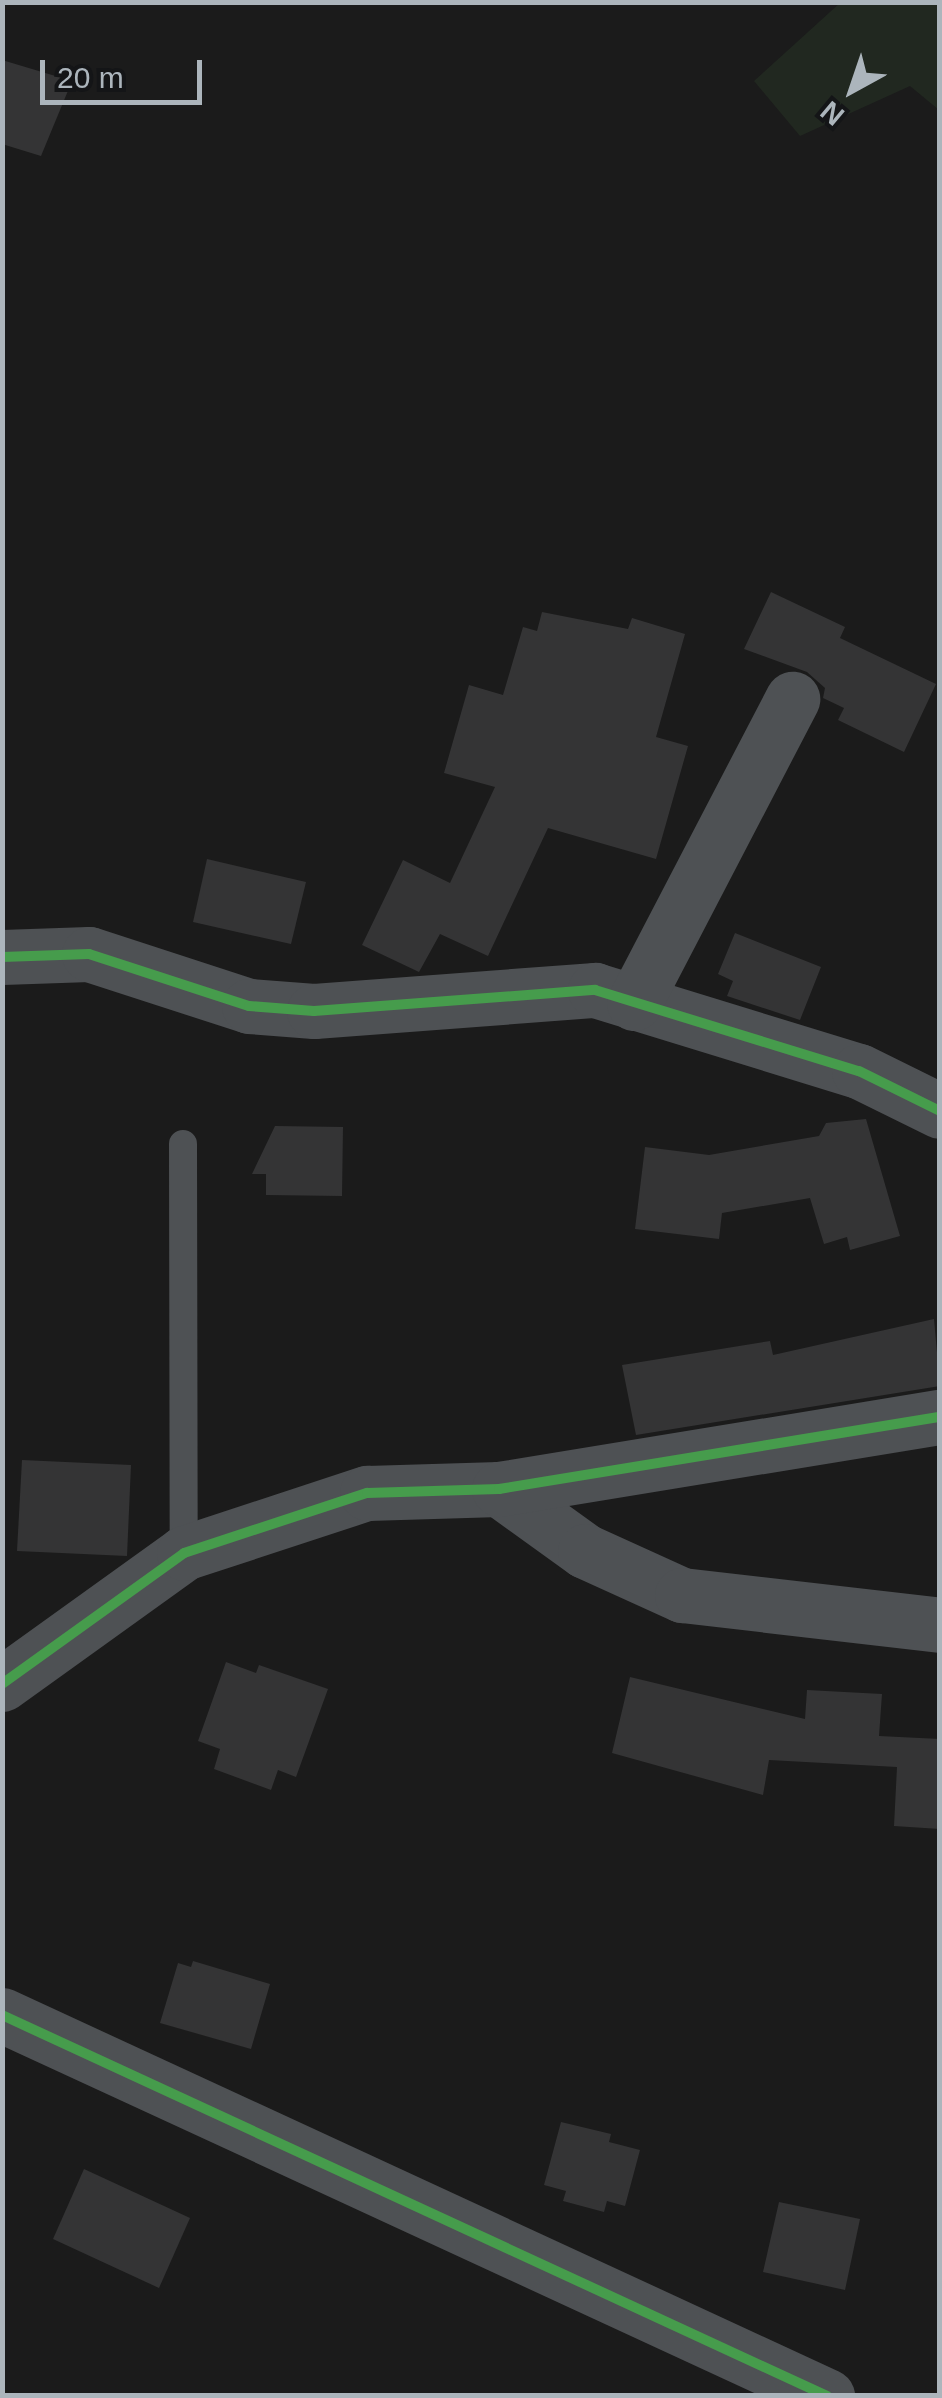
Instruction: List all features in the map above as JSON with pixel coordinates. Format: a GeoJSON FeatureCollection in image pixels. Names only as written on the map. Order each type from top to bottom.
{"type":"FeatureCollection","features":[{"type":"Feature","properties":{"kind":"street"},"geometry":{"type":"LineString","coordinates":[[634,1003],[792,699]]}},
{"type":"Feature","properties":{"kind":"street"},"geometry":{"type":"LineString","coordinates":[[2,957],[89,954],[249,1006],[314,1011],[595,990],[859,1071],[940,1112]]}},
{"type":"Feature","properties":{"kind":"street"},"geometry":{"type":"LineString","coordinates":[[2,1684],[184,1554],[367,1493],[499,1489],[940,1417]]}},
{"type":"Feature","properties":{"kind":"street"},"geometry":{"type":"LineString","coordinates":[[499,1489],[586,1551],[682,1595],[940,1625]]}},
{"type":"Feature","properties":{"kind":"street"},"geometry":{"type":"LineString","coordinates":[[2,2014],[827,2396]]}},
{"type":"Feature","properties":{"kind":"lane"},"geometry":{"type":"LineString","coordinates":[[184,1144],[184,1554]]}},
{"type":"Feature","properties":{"kind":"shaded area"},"geometry":{"type":"Polygon","coordinates":[[[841,2],[939,3],[939,110],[910,86],[800,136],[754,81],[841,2]]]}},
{"type":"Feature","properties":{"kind":"building"},"geometry":{"type":"Polygon","coordinates":[[[2,60],[72,81],[41,156],[2,144],[2,60]]]}},
{"type":"Feature","properties":{"kind":"building"},"geometry":{"type":"Polygon","coordinates":[[[771,592],[845,627],[840,638],[936,684],[904,752],[838,720],[844,708],[823,698],[825,688],[807,672],[744,649],[771,592]]]}},
{"type":"Feature","properties":{"kind":"building"},"geometry":{"type":"Polygon","coordinates":[[[542,612],[628,629],[632,618],[685,634],[656,737],[688,746],[656,859],[548,828],[488,956],[440,934],[419,972],[362,945],[403,860],[450,883],[495,787],[444,773],[469,685],[503,695],[523,627],[537,631],[542,612]]]}},
{"type":"Feature","properties":{"kind":"building"},"geometry":{"type":"Polygon","coordinates":[[[207,859],[306,882],[291,944],[193,922],[207,859]]]}},
{"type":"Feature","properties":{"kind":"building"},"geometry":{"type":"Polygon","coordinates":[[[735,933],[821,967],[800,1020],[727,996],[733,981],[718,974],[735,933]]]}},
{"type":"Feature","properties":{"kind":"building"},"geometry":{"type":"Polygon","coordinates":[[[866,1119],[900,1236],[850,1250],[847,1237],[824,1244],[810,1198],[722,1213],[719,1239],[635,1229],[645,1147],[709,1155],[819,1136],[826,1123],[866,1119]]]}},
{"type":"Feature","properties":{"kind":"building"},"geometry":{"type":"Polygon","coordinates":[[[275,1126],[343,1127],[342,1196],[266,1195],[266,1174],[252,1174],[275,1126]]]}},
{"type":"Feature","properties":{"kind":"building"},"geometry":{"type":"Polygon","coordinates":[[[934,1319],[940,1386],[636,1435],[622,1365],[770,1341],[773,1355],[934,1319]]]}},
{"type":"Feature","properties":{"kind":"building"},"geometry":{"type":"Polygon","coordinates":[[[22,1460],[131,1465],[127,1556],[17,1551],[22,1460]]]}},
{"type":"Feature","properties":{"kind":"building"},"geometry":{"type":"Polygon","coordinates":[[[226,1662],[256,1673],[259,1665],[328,1689],[296,1777],[278,1770],[271,1790],[214,1769],[220,1749],[198,1741],[226,1662]]]}},
{"type":"Feature","properties":{"kind":"building"},"geometry":{"type":"Polygon","coordinates":[[[630,1677],[805,1719],[807,1690],[882,1694],[879,1736],[940,1739],[940,1829],[894,1826],[897,1767],[769,1760],[763,1795],[612,1753],[630,1677]]]}},
{"type":"Feature","properties":{"kind":"building"},"geometry":{"type":"Polygon","coordinates":[[[193,1961],[270,1984],[251,2049],[160,2023],[178,1963],[191,1967],[193,1961]]]}},
{"type":"Feature","properties":{"kind":"building"},"geometry":{"type":"Polygon","coordinates":[[[561,2122],[611,2134],[609,2142],[640,2150],[625,2206],[607,2201],[604,2212],[563,2201],[566,2191],[544,2185],[561,2122]]]}},
{"type":"Feature","properties":{"kind":"building"},"geometry":{"type":"Polygon","coordinates":[[[84,2169],[190,2218],[159,2288],[53,2239],[84,2169]]]}},
{"type":"Feature","properties":{"kind":"building"},"geometry":{"type":"Polygon","coordinates":[[[779,2202],[860,2219],[845,2290],[763,2272],[779,2202]]]}},
{"type":"Feature","properties":{"kind":"cycle path"},"geometry":{"type":"LineString","coordinates":[[2,957],[89,954],[249,1006],[314,1011],[595,990],[859,1071],[940,1111]]}},
{"type":"Feature","properties":{"kind":"cycle path"},"geometry":{"type":"LineString","coordinates":[[2,1684],[184,1553],[367,1493],[499,1489],[940,1417]]}},
{"type":"Feature","properties":{"kind":"cycle path"},"geometry":{"type":"LineString","coordinates":[[2,2015],[827,2396]]}}]}
